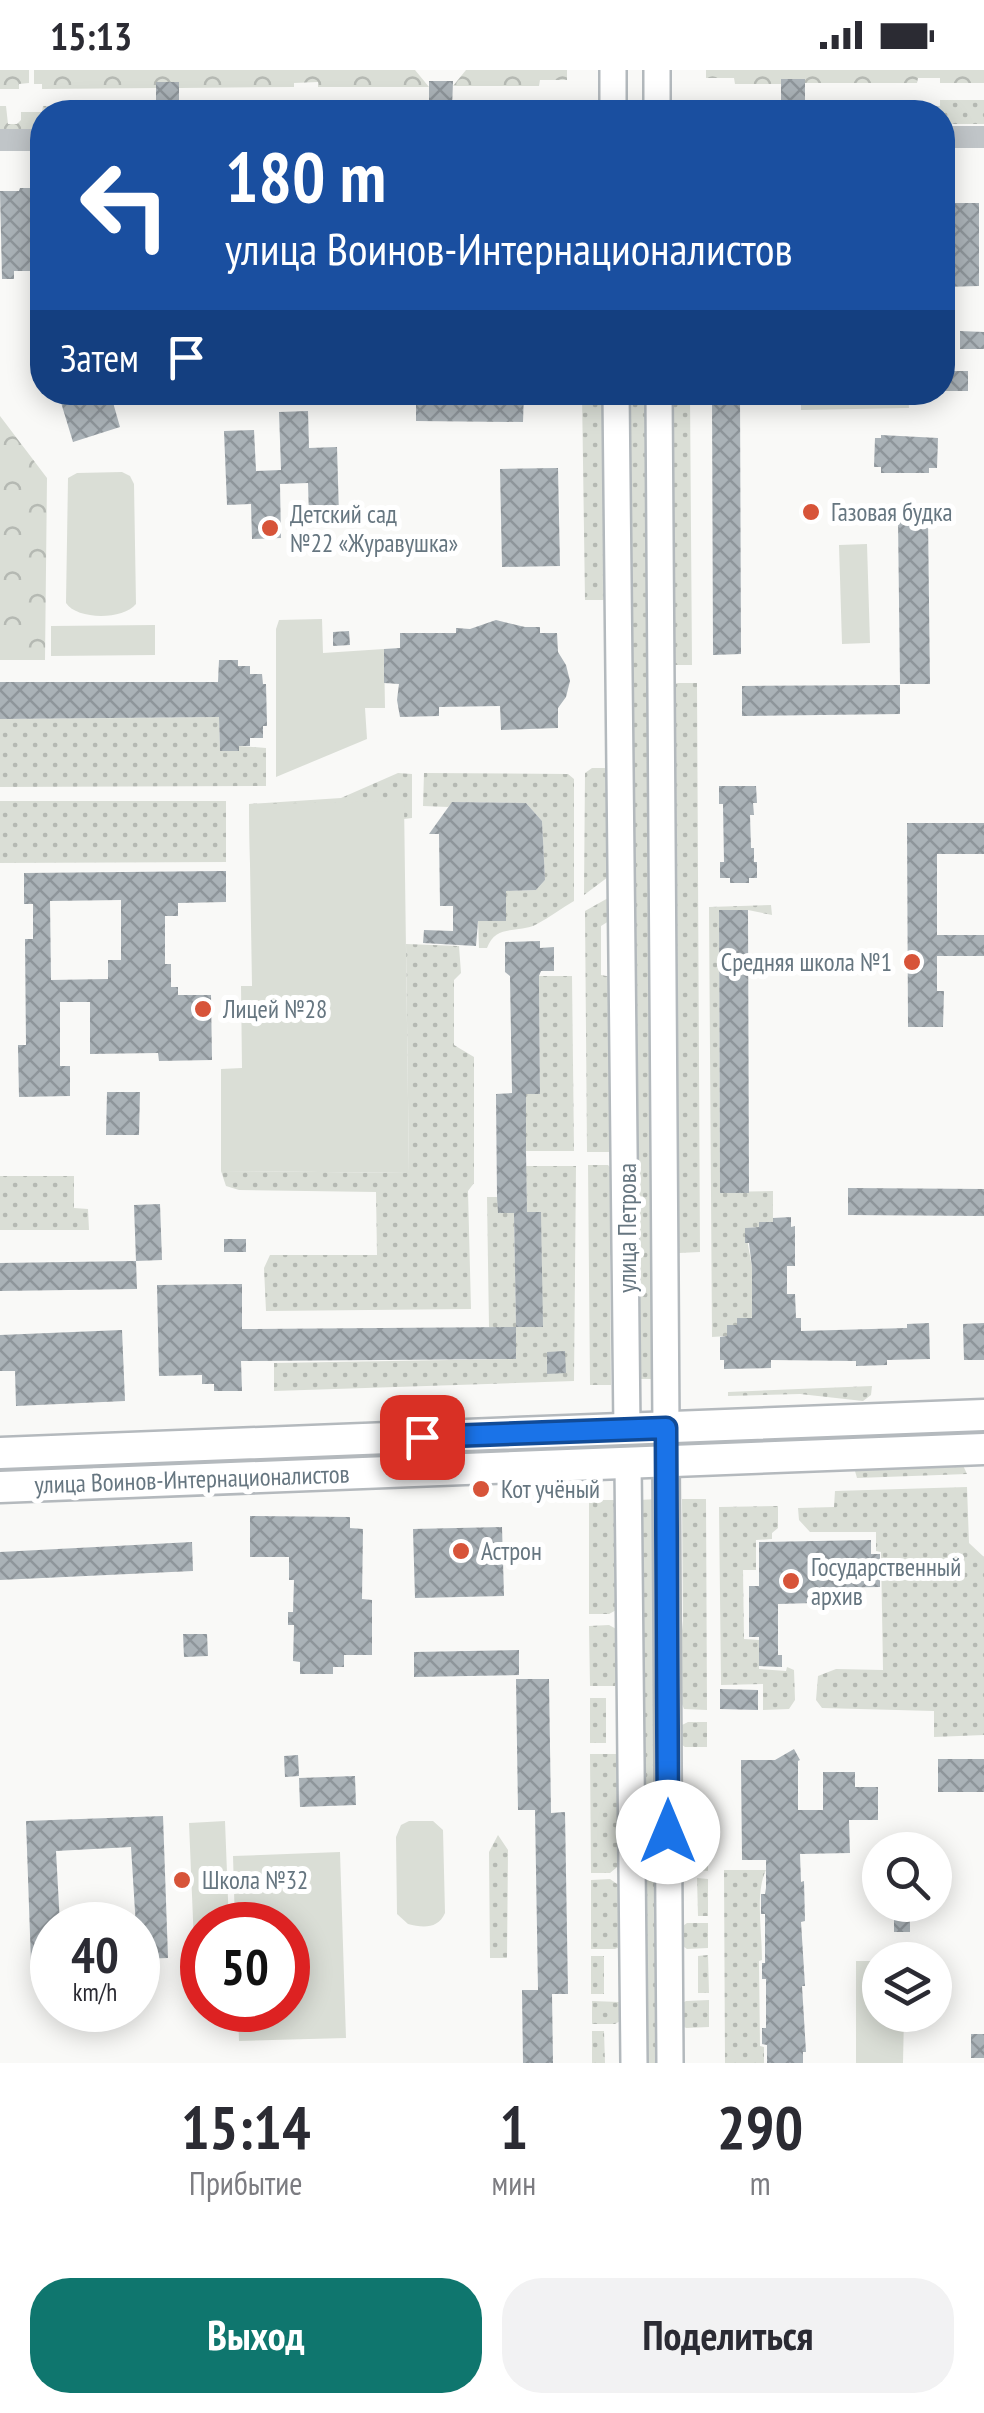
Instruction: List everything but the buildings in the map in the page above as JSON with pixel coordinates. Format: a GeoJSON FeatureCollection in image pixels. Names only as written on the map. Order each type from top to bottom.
{"type":"FeatureCollection","features":[{"type":"Feature","properties":{"kind":"main road"},"geometry":{"type":"LineString","coordinates":[[613,70],[613,100]]}},
{"type":"Feature","properties":{"kind":"main road"},"geometry":{"type":"LineString","coordinates":[[657,70],[657,100]]}},
{"type":"Feature","properties":{"kind":"main road","name":"улица Петрова"},"geometry":{"type":"LineString","coordinates":[[616,405],[634,2063]]}},
{"type":"Feature","properties":{"kind":"main road","name":"улица Петрова"},"geometry":{"type":"LineString","coordinates":[[659,405],[670,2063]]}},
{"type":"Feature","properties":{"kind":"main road","name":"улица Воинов-Интернационалистов"},"geometry":{"type":"LineString","coordinates":[[0,1453],[984,1416]]}},
{"type":"Feature","properties":{"kind":"main road","name":"улица Воинов-Интернационалистов"},"geometry":{"type":"LineString","coordinates":[[0,1486],[984,1449]]}},
{"type":"Feature","properties":{"kind":"street"},"geometry":{"type":"LineString","coordinates":[[955,137],[984,137]]}},
{"type":"Feature","properties":{"kind":"street"},"geometry":{"type":"LineString","coordinates":[[0,140],[30,140]]}},
{"type":"Feature","properties":{"kind":"green space"},"geometry":{"type":"Polygon","coordinates":[[[0,70],[29,70],[29,83],[19,84],[19,89],[0,89],[0,70]]]}},
{"type":"Feature","properties":{"kind":"green space"},"geometry":{"type":"Polygon","coordinates":[[[34,70],[415,70],[429,87],[318,87],[318,82],[294,83],[294,87],[179,88],[179,82],[156,82],[156,88],[42,89],[42,84],[34,84],[34,70]]]}},
{"type":"Feature","properties":{"kind":"green space"},"geometry":{"type":"Polygon","coordinates":[[[466,70],[567,70],[567,80],[540,80],[539,86],[453,86],[466,70]]]}},
{"type":"Feature","properties":{"kind":"green space"},"geometry":{"type":"Polygon","coordinates":[[[706,70],[984,70],[984,83],[940,83],[940,78],[918,78],[917,83],[805,83],[804,79],[782,79],[781,84],[735,84],[734,78],[706,78],[706,70]]]}},
{"type":"Feature","properties":{"kind":"green space"},"geometry":{"type":"Polygon","coordinates":[[[955,100],[984,100],[984,124],[955,124],[955,100]]]}},
{"type":"Feature","properties":{"kind":"green space"},"geometry":{"type":"Polygon","coordinates":[[[0,106],[6,106],[8,124],[17,124],[21,112],[30,112],[30,130],[0,130],[0,106]]]}},
{"type":"Feature","properties":{"kind":"green space"},"geometry":{"type":"Polygon","coordinates":[[[582,405],[610,405],[614,594],[603,600],[585,600],[582,405]]]}},
{"type":"Feature","properties":{"kind":"green space"},"geometry":{"type":"Polygon","coordinates":[[[630,405],[648,405],[656,1379],[637,1379],[630,405]]]}},
{"type":"Feature","properties":{"kind":"green space"},"geometry":{"type":"Polygon","coordinates":[[[669,405],[690,405],[692,665],[669,665],[669,405]]]}},
{"type":"Feature","properties":{"kind":"green space"},"geometry":{"type":"Polygon","coordinates":[[[801,405],[909,408],[801,410],[801,405]]]}},
{"type":"Feature","properties":{"kind":"green space"},"geometry":{"type":"Polygon","coordinates":[[[0,416],[47,478],[45,660],[0,660],[0,416]]]}},
{"type":"Feature","properties":{"kind":"green space"},"geometry":{"type":"Polygon","coordinates":[[[122,472],[134,484],[136,604],[111,615],[80,613],[66,603],[68,478],[77,473],[122,472]]]}},
{"type":"Feature","properties":{"kind":"green space"},"geometry":{"type":"Polygon","coordinates":[[[867,544],[870,643],[842,644],[839,545],[867,544]]]}},
{"type":"Feature","properties":{"kind":"green space"},"geometry":{"type":"Polygon","coordinates":[[[322,619],[323,653],[384,649],[385,708],[365,708],[367,739],[276,777],[276,629],[279,620],[322,619]]]}},
{"type":"Feature","properties":{"kind":"green space"},"geometry":{"type":"Polygon","coordinates":[[[155,625],[155,655],[51,656],[51,626],[155,625]]]}},
{"type":"Feature","properties":{"kind":"green space"},"geometry":{"type":"Polygon","coordinates":[[[697,683],[700,1252],[679,1253],[671,1222],[668,687],[697,683]]]}},
{"type":"Feature","properties":{"kind":"green space"},"geometry":{"type":"Polygon","coordinates":[[[219,717],[220,751],[238,751],[239,746],[266,748],[266,786],[0,787],[0,719],[219,717]]]}},
{"type":"Feature","properties":{"kind":"green space"},"geometry":{"type":"Polygon","coordinates":[[[592,768],[615,768],[616,871],[584,895],[585,773],[592,768]]]}},
{"type":"Feature","properties":{"kind":"green space"},"geometry":{"type":"Polygon","coordinates":[[[398,773],[412,774],[412,818],[379,822],[250,863],[249,804],[341,798],[398,773]]]}},
{"type":"Feature","properties":{"kind":"green space"},"geometry":{"type":"Polygon","coordinates":[[[424,773],[568,774],[574,779],[574,901],[537,924],[502,932],[487,948],[479,948],[478,921],[506,891],[536,890],[545,880],[542,821],[526,803],[453,802],[448,807],[423,806],[424,773]]]}},
{"type":"Feature","properties":{"kind":"green space"},"geometry":{"type":"Polygon","coordinates":[[[0,801],[226,801],[226,862],[0,863],[0,801]]]}},
{"type":"Feature","properties":{"kind":"green space"},"geometry":{"type":"Polygon","coordinates":[[[404,801],[409,1173],[221,1171],[221,1069],[242,1068],[241,986],[252,986],[249,804],[404,801]]]}},
{"type":"Feature","properties":{"kind":"green space"},"geometry":{"type":"Polygon","coordinates":[[[617,893],[617,916],[601,926],[601,975],[617,978],[617,1145],[611,1152],[587,1152],[585,911],[617,893]]]}},
{"type":"Feature","properties":{"kind":"green space"},"geometry":{"type":"Polygon","coordinates":[[[771,905],[772,915],[748,910],[719,911],[720,1192],[773,1191],[773,1222],[745,1228],[752,1267],[752,1318],[737,1318],[737,1325],[727,1326],[727,1336],[712,1337],[709,907],[771,905]]]}},
{"type":"Feature","properties":{"kind":"green space"},"geometry":{"type":"Polygon","coordinates":[[[406,944],[459,946],[461,973],[454,980],[454,1045],[474,1057],[474,1183],[468,1191],[471,1309],[266,1311],[264,1268],[270,1255],[377,1255],[376,1192],[239,1190],[226,1186],[221,1171],[409,1173],[406,944]]]}},
{"type":"Feature","properties":{"kind":"green space"},"geometry":{"type":"Polygon","coordinates":[[[539,976],[572,976],[574,1151],[526,1151],[526,1094],[540,1093],[539,976]]]}},
{"type":"Feature","properties":{"kind":"green space"},"geometry":{"type":"Polygon","coordinates":[[[588,1165],[608,1165],[616,1174],[618,1242],[610,1256],[611,1385],[590,1385],[588,1165]]]}},
{"type":"Feature","properties":{"kind":"green space"},"geometry":{"type":"Polygon","coordinates":[[[526,1166],[576,1166],[574,1381],[274,1391],[274,1363],[515,1359],[515,1328],[489,1327],[487,1197],[497,1197],[514,1213],[516,1327],[542,1327],[541,1212],[527,1212],[526,1166]]]}},
{"type":"Feature","properties":{"kind":"green space"},"geometry":{"type":"Polygon","coordinates":[[[0,1176],[74,1176],[74,1208],[88,1209],[89,1230],[0,1230],[0,1176]]]}},
{"type":"Feature","properties":{"kind":"green space"},"geometry":{"type":"Polygon","coordinates":[[[872,1386],[871,1395],[863,1401],[800,1394],[728,1396],[728,1392],[872,1386]]]}},
{"type":"Feature","properties":{"kind":"green space"},"geometry":{"type":"Polygon","coordinates":[[[961,1461],[967,1474],[857,1478],[855,1471],[865,1465],[961,1461]]]}},
{"type":"Feature","properties":{"kind":"green space"},"geometry":{"type":"Polygon","coordinates":[[[967,1487],[969,1543],[984,1557],[984,1735],[934,1737],[934,1711],[822,1708],[816,1700],[818,1676],[836,1669],[883,1670],[881,1552],[876,1551],[876,1532],[810,1532],[799,1520],[798,1508],[834,1507],[835,1491],[967,1487]]]}},
{"type":"Feature","properties":{"kind":"green space"},"geometry":{"type":"Polygon","coordinates":[[[657,1499],[661,2063],[643,2063],[639,1500],[657,1499]]]}},
{"type":"Feature","properties":{"kind":"green space"},"geometry":{"type":"Polygon","coordinates":[[[682,1499],[706,1499],[707,1710],[684,1709],[676,1689],[683,1621],[682,1499]]]}},
{"type":"Feature","properties":{"kind":"green space"},"geometry":{"type":"Polygon","coordinates":[[[589,1500],[622,1500],[618,1609],[609,1614],[589,1614],[589,1500]]]}},
{"type":"Feature","properties":{"kind":"green space"},"geometry":{"type":"Polygon","coordinates":[[[778,1506],[778,1528],[772,1539],[756,1540],[756,1570],[743,1570],[744,1639],[759,1640],[759,1669],[794,1670],[795,1700],[789,1709],[763,1710],[763,1684],[721,1685],[719,1507],[778,1506]]]}},
{"type":"Feature","properties":{"kind":"green space"},"geometry":{"type":"Polygon","coordinates":[[[609,1625],[618,1630],[623,1652],[615,1686],[590,1686],[589,1626],[609,1625]]]}},
{"type":"Feature","properties":{"kind":"green space"},"geometry":{"type":"Polygon","coordinates":[[[590,1698],[606,1698],[606,1743],[590,1743],[590,1698]]]}},
{"type":"Feature","properties":{"kind":"green space"},"geometry":{"type":"Polygon","coordinates":[[[688,1722],[707,1722],[707,1747],[685,1747],[678,1742],[678,1727],[688,1722]]]}},
{"type":"Feature","properties":{"kind":"green space"},"geometry":{"type":"Polygon","coordinates":[[[590,1754],[616,1754],[624,1789],[622,1863],[610,1873],[591,1873],[590,1754]]]}},
{"type":"Feature","properties":{"kind":"green space"},"geometry":{"type":"Polygon","coordinates":[[[225,1821],[228,1902],[192,1902],[189,1823],[225,1821]]]}},
{"type":"Feature","properties":{"kind":"green space"},"geometry":{"type":"Polygon","coordinates":[[[433,1821],[443,1830],[445,1913],[429,1926],[408,1924],[397,1914],[396,1837],[401,1825],[433,1821]]]}},
{"type":"Feature","properties":{"kind":"green space"},"geometry":{"type":"Polygon","coordinates":[[[696,1826],[708,1826],[708,1871],[680,1869],[680,1852],[696,1849],[696,1826]]]}},
{"type":"Feature","properties":{"kind":"green space"},"geometry":{"type":"Polygon","coordinates":[[[498,1835],[508,1850],[507,1958],[490,1958],[489,1852],[498,1835]]]}},
{"type":"Feature","properties":{"kind":"green space"},"geometry":{"type":"Polygon","coordinates":[[[340,1852],[346,2038],[239,2041],[239,2032],[310,2032],[310,1902],[234,1902],[233,1856],[340,1852]]]}},
{"type":"Feature","properties":{"kind":"green space"},"geometry":{"type":"Polygon","coordinates":[[[724,1870],[766,1870],[761,1890],[759,1961],[760,2046],[764,2047],[764,2063],[725,2063],[724,1870]]]}},
{"type":"Feature","properties":{"kind":"green space"},"geometry":{"type":"Polygon","coordinates":[[[697,1878],[708,1879],[708,1916],[698,1916],[697,1878]]]}},
{"type":"Feature","properties":{"kind":"green space"},"geometry":{"type":"Polygon","coordinates":[[[610,1879],[623,1888],[622,1946],[591,1949],[591,1880],[610,1879]]]}},
{"type":"Feature","properties":{"kind":"green space"},"geometry":{"type":"Polygon","coordinates":[[[687,1923],[708,1923],[708,1948],[687,1949],[680,1944],[680,1928],[687,1923]]]}},
{"type":"Feature","properties":{"kind":"green space"},"geometry":{"type":"Polygon","coordinates":[[[708,1955],[709,1993],[698,1993],[698,1956],[708,1955]]]}},
{"type":"Feature","properties":{"kind":"green space"},"geometry":{"type":"Polygon","coordinates":[[[591,1956],[604,1956],[604,1994],[591,1994],[591,1956]]]}},
{"type":"Feature","properties":{"kind":"green space"},"geometry":{"type":"Polygon","coordinates":[[[856,1961],[862,1961],[862,2032],[904,2032],[903,2063],[856,2063],[856,1961]]]}},
{"type":"Feature","properties":{"kind":"green space"},"geometry":{"type":"Polygon","coordinates":[[[709,2000],[709,2027],[686,2028],[680,2024],[681,2004],[709,2000]]]}},
{"type":"Feature","properties":{"kind":"green space"},"geometry":{"type":"Polygon","coordinates":[[[592,2001],[619,2002],[622,2020],[615,2024],[592,2024],[592,2001]]]}},
{"type":"Feature","properties":{"kind":"green space"},"geometry":{"type":"Polygon","coordinates":[[[592,2031],[604,2031],[605,2063],[592,2063],[592,2031]]]}},
{"type":"Feature","properties":{"kind":"place","name":"Газовая будка"},"geometry":{"type":"Point","coordinates":[811,512]}},
{"type":"Feature","properties":{"kind":"place","name":"Детский сад №22 «Журавушка»"},"geometry":{"type":"Point","coordinates":[270,528]}},
{"type":"Feature","properties":{"kind":"place","name":"Средняя школа №1"},"geometry":{"type":"Point","coordinates":[912,962]}},
{"type":"Feature","properties":{"kind":"place","name":"Лицей №28"},"geometry":{"type":"Point","coordinates":[203,1009]}},
{"type":"Feature","properties":{"kind":"place","name":"Кот учёный"},"geometry":{"type":"Point","coordinates":[481,1489]}},
{"type":"Feature","properties":{"kind":"place","name":"Астрон"},"geometry":{"type":"Point","coordinates":[461,1551]}},
{"type":"Feature","properties":{"kind":"place","name":"Государственный архив"},"geometry":{"type":"Point","coordinates":[791,1581]}},
{"type":"Feature","properties":{"kind":"place","name":"Школа №32"},"geometry":{"type":"Point","coordinates":[182,1880]}},
{"type":"Feature","properties":{"kind":"route"},"geometry":{"type":"LineString","coordinates":[[422,1437],[666,1428],[668,1832]]}}]}
